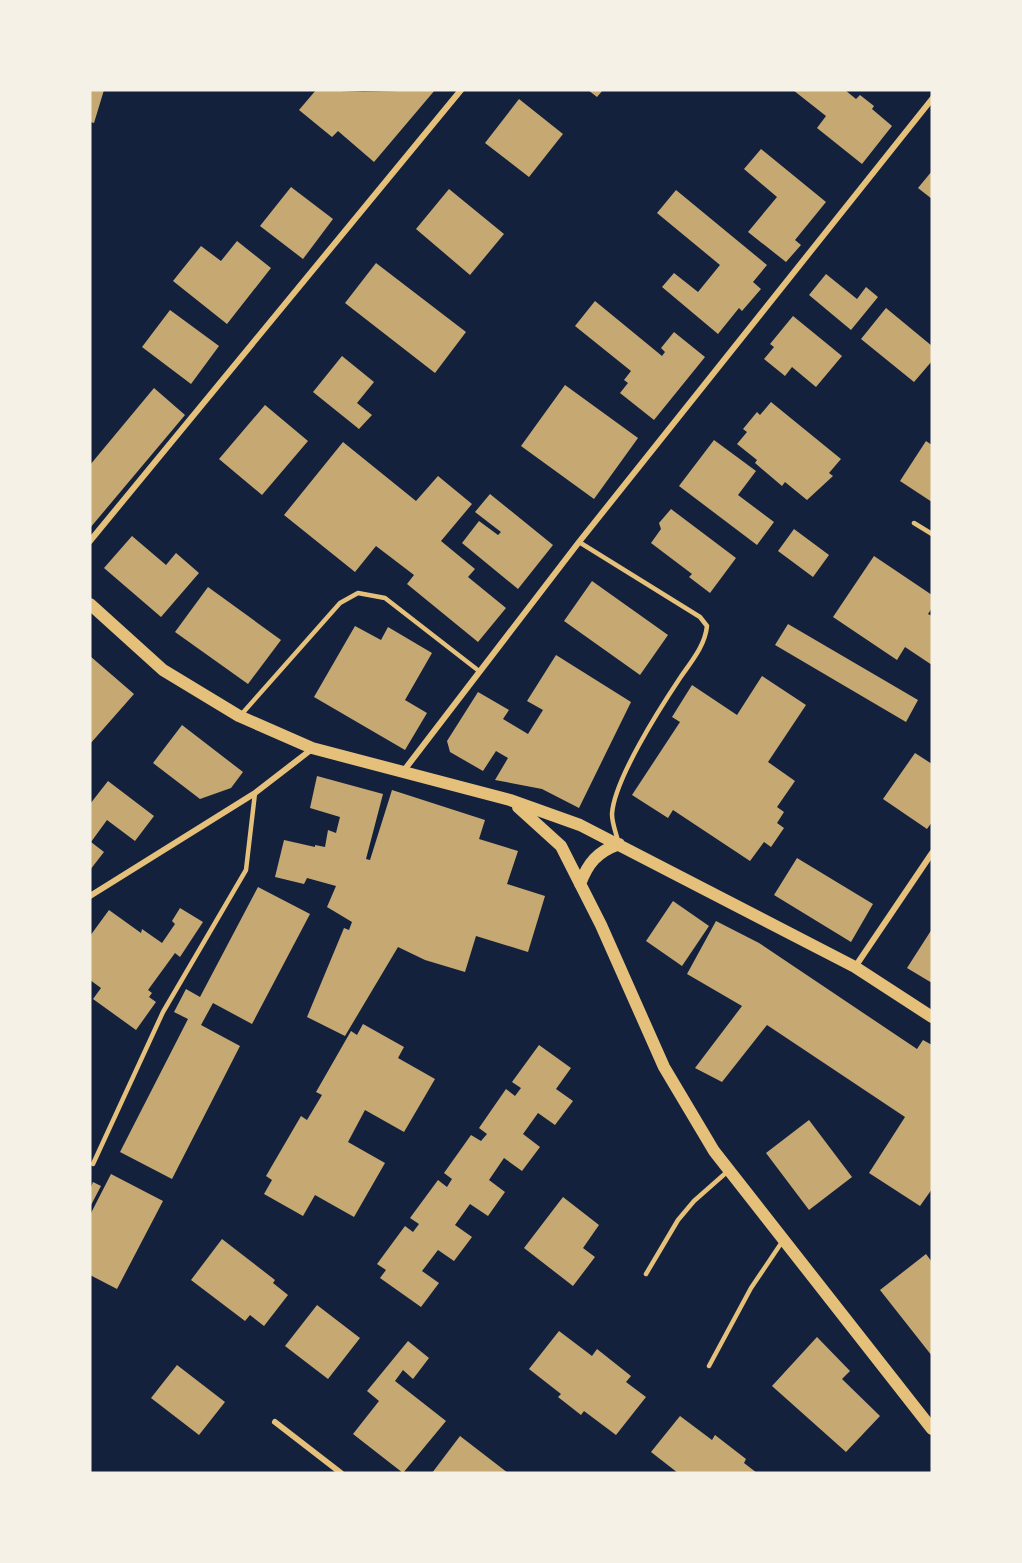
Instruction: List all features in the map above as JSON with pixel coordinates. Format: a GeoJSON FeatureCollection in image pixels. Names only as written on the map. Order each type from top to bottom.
{"type":"FeatureCollection","features":[{"type":"Feature","properties":{"kind":"main road"},"geometry":{"type":"LineString","coordinates":[[90,604],[163,670],[239,716],[312,748],[402,774],[510,800],[580,825],[855,967],[932,1017]]}},
{"type":"Feature","properties":{"kind":"main road"},"geometry":{"type":"LineString","coordinates":[[510,800],[543,827],[561,846],[601,925],[664,1067],[714,1151],[932,1429]]}},
{"type":"Feature","properties":{"kind":"main road"},"geometry":{"type":"LineString","coordinates":[[580,885],[588,865],[603,850],[619,844]]}},
{"type":"Feature","properties":{"kind":"street"},"geometry":{"type":"LineString","coordinates":[[90,541],[461,90]]}},
{"type":"Feature","properties":{"kind":"street"},"geometry":{"type":"LineString","coordinates":[[402,774],[579,543],[932,99]]}},
{"type":"Feature","properties":{"kind":"street"},"geometry":{"type":"LineString","coordinates":[[90,896],[255,793],[312,748]]}},
{"type":"Feature","properties":{"kind":"street"},"geometry":{"type":"LineString","coordinates":[[855,967],[932,853]]}},
{"type":"Feature","properties":{"kind":"street"},"geometry":{"type":"LineString","coordinates":[[275,1422],[342,1473]]}},
{"type":"Feature","properties":{"kind":"lane"},"geometry":{"type":"LineString","coordinates":[[914,523],[932,534]]}},
{"type":"Feature","properties":{"kind":"lane"},"geometry":{"type":"LineString","coordinates":[[579,543],[700,617],[707,626],[706,639],[669,695],[617,795],[612,815],[619,844]]}},
{"type":"Feature","properties":{"kind":"lane"},"geometry":{"type":"LineString","coordinates":[[239,716],[340,603],[358,593],[385,598],[479,671]]}},
{"type":"Feature","properties":{"kind":"lane"},"geometry":{"type":"LineString","coordinates":[[93,1164],[163,1012],[246,870],[255,793]]}},
{"type":"Feature","properties":{"kind":"lane"},"geometry":{"type":"LineString","coordinates":[[646,1274],[678,1220],[694,1201],[729,1170]]}},
{"type":"Feature","properties":{"kind":"lane"},"geometry":{"type":"LineString","coordinates":[[710,1366],[751,1288],[783,1240]]}},
{"type":"Feature","properties":{"kind":"building"},"geometry":{"type":"Polygon","coordinates":[[[90,90],[104,90],[94,123],[90,122],[90,90]]]}},
{"type":"Feature","properties":{"kind":"building"},"geometry":{"type":"Polygon","coordinates":[[[316,90],[364,92],[435,90],[374,162],[338,131],[332,137],[299,110],[316,90]]]}},
{"type":"Feature","properties":{"kind":"building"},"geometry":{"type":"Polygon","coordinates":[[[588,90],[603,90],[597,97],[588,90]]]}},
{"type":"Feature","properties":{"kind":"building"},"geometry":{"type":"Polygon","coordinates":[[[793,90],[845,90],[856,99],[860,95],[874,106],[872,109],[892,126],[862,164],[817,128],[826,116],[793,90]]]}},
{"type":"Feature","properties":{"kind":"building"},"geometry":{"type":"Polygon","coordinates":[[[519,99],[563,134],[529,177],[485,143],[519,99]]]}},
{"type":"Feature","properties":{"kind":"building"},"geometry":{"type":"Polygon","coordinates":[[[761,149],[826,202],[795,240],[801,245],[786,262],[748,232],[777,197],[744,169],[761,149]]]}},
{"type":"Feature","properties":{"kind":"building"},"geometry":{"type":"Polygon","coordinates":[[[932,171],[932,199],[918,188],[932,171]]]}},
{"type":"Feature","properties":{"kind":"building"},"geometry":{"type":"Polygon","coordinates":[[[291,187],[333,219],[303,259],[260,226],[291,187]]]}},
{"type":"Feature","properties":{"kind":"building"},"geometry":{"type":"Polygon","coordinates":[[[449,189],[504,234],[470,275],[416,229],[449,189]]]}},
{"type":"Feature","properties":{"kind":"building"},"geometry":{"type":"Polygon","coordinates":[[[676,190],[767,265],[753,282],[761,289],[742,311],[739,308],[718,334],[662,287],[674,273],[698,292],[720,265],[657,213],[676,190]]]}},
{"type":"Feature","properties":{"kind":"building"},"geometry":{"type":"Polygon","coordinates":[[[237,241],[271,268],[227,324],[173,281],[201,246],[221,261],[237,241]]]}},
{"type":"Feature","properties":{"kind":"building"},"geometry":{"type":"Polygon","coordinates":[[[376,263],[466,332],[435,373],[345,303],[376,263]]]}},
{"type":"Feature","properties":{"kind":"building"},"geometry":{"type":"Polygon","coordinates":[[[826,274],[857,299],[866,287],[878,297],[851,330],[809,295],[826,274]]]}},
{"type":"Feature","properties":{"kind":"building"},"geometry":{"type":"Polygon","coordinates":[[[595,301],[662,356],[665,352],[661,348],[674,332],[705,357],[654,420],[620,393],[628,383],[624,380],[631,371],[575,326],[595,301]]]}},
{"type":"Feature","properties":{"kind":"building"},"geometry":{"type":"Polygon","coordinates":[[[886,308],[932,346],[932,361],[914,382],[861,339],[886,308]]]}},
{"type":"Feature","properties":{"kind":"building"},"geometry":{"type":"Polygon","coordinates":[[[170,310],[219,346],[191,384],[142,347],[170,310]]]}},
{"type":"Feature","properties":{"kind":"building"},"geometry":{"type":"Polygon","coordinates":[[[793,316],[842,356],[816,387],[792,367],[785,376],[764,359],[774,347],[770,344],[793,316]]]}},
{"type":"Feature","properties":{"kind":"building"},"geometry":{"type":"Polygon","coordinates":[[[342,356],[374,382],[357,403],[372,415],[359,429],[313,392],[342,356]]]}},
{"type":"Feature","properties":{"kind":"building"},"geometry":{"type":"Polygon","coordinates":[[[565,385],[638,438],[594,499],[521,446],[565,385]]]}},
{"type":"Feature","properties":{"kind":"building"},"geometry":{"type":"Polygon","coordinates":[[[154,388],[185,415],[90,528],[90,465],[154,388]]]}},
{"type":"Feature","properties":{"kind":"building"},"geometry":{"type":"Polygon","coordinates":[[[771,402],[841,459],[829,473],[833,476],[807,500],[785,482],[782,486],[755,463],[757,460],[737,444],[747,432],[743,429],[757,412],[760,415],[771,402]]]}},
{"type":"Feature","properties":{"kind":"building"},"geometry":{"type":"Polygon","coordinates":[[[265,405],[308,441],[262,495],[219,459],[265,405]]]}},
{"type":"Feature","properties":{"kind":"building"},"geometry":{"type":"Polygon","coordinates":[[[714,440],[756,471],[738,495],[774,522],[757,545],[679,486],[714,440]]]}},
{"type":"Feature","properties":{"kind":"building"},"geometry":{"type":"Polygon","coordinates":[[[926,441],[932,445],[932,502],[900,481],[926,441]]]}},
{"type":"Feature","properties":{"kind":"building"},"geometry":{"type":"Polygon","coordinates":[[[343,442],[416,501],[438,476],[472,504],[441,541],[475,569],[468,577],[506,608],[478,642],[407,584],[414,575],[376,546],[355,572],[284,515],[343,442]]]}},
{"type":"Feature","properties":{"kind":"building"},"geometry":{"type":"Polygon","coordinates":[[[490,494],[553,545],[518,589],[462,543],[479,521],[498,535],[501,532],[475,512],[490,494]]]}},
{"type":"Feature","properties":{"kind":"building"},"geometry":{"type":"Polygon","coordinates":[[[671,509],[736,558],[710,593],[689,577],[692,574],[651,543],[661,529],[659,523],[671,509]]]}},
{"type":"Feature","properties":{"kind":"building"},"geometry":{"type":"Polygon","coordinates":[[[794,529],[829,555],[813,577],[778,551],[794,529]]]}},
{"type":"Feature","properties":{"kind":"building"},"geometry":{"type":"Polygon","coordinates":[[[132,536],[166,565],[176,553],[199,573],[161,617],[104,568],[132,536]]]}},
{"type":"Feature","properties":{"kind":"building"},"geometry":{"type":"Polygon","coordinates":[[[874,556],[932,595],[932,608],[928,614],[932,616],[932,665],[905,647],[897,660],[833,617],[874,556]]]}},
{"type":"Feature","properties":{"kind":"building"},"geometry":{"type":"Polygon","coordinates":[[[592,581],[668,635],[640,675],[564,621],[592,581]]]}},
{"type":"Feature","properties":{"kind":"building"},"geometry":{"type":"Polygon","coordinates":[[[208,587],[281,640],[248,684],[175,632],[208,587]]]}},
{"type":"Feature","properties":{"kind":"building"},"geometry":{"type":"Polygon","coordinates":[[[788,624],[918,700],[906,722],[775,645],[788,624]]]}},
{"type":"Feature","properties":{"kind":"building"},"geometry":{"type":"Polygon","coordinates":[[[355,626],[381,640],[388,627],[432,653],[405,700],[427,713],[405,750],[314,697],[355,626]]]}},
{"type":"Feature","properties":{"kind":"building"},"geometry":{"type":"Polygon","coordinates":[[[556,655],[631,702],[579,808],[542,789],[495,780],[508,758],[496,751],[483,771],[450,752],[447,741],[478,692],[509,710],[503,719],[528,734],[543,710],[527,701],[556,655]]]}},
{"type":"Feature","properties":{"kind":"building"},"geometry":{"type":"Polygon","coordinates":[[[90,656],[134,694],[90,744],[90,656]]]}},
{"type":"Feature","properties":{"kind":"building"},"geometry":{"type":"Polygon","coordinates":[[[762,676],[806,705],[768,762],[795,781],[777,807],[784,812],[777,823],[784,828],[771,847],[764,842],[750,861],[673,810],[668,818],[632,795],[680,722],[672,717],[692,685],[737,715],[762,676]]]}},
{"type":"Feature","properties":{"kind":"building"},"geometry":{"type":"Polygon","coordinates":[[[182,725],[243,772],[231,788],[200,799],[153,763],[182,725]]]}},
{"type":"Feature","properties":{"kind":"building"},"geometry":{"type":"Polygon","coordinates":[[[915,753],[932,764],[932,822],[927,829],[883,799],[915,753]]]}},
{"type":"Feature","properties":{"kind":"building"},"geometry":{"type":"Polygon","coordinates":[[[317,776],[383,794],[366,859],[370,860],[392,790],[485,820],[479,839],[518,851],[507,884],[545,896],[528,952],[476,936],[465,972],[425,960],[398,947],[345,1036],[307,1017],[344,928],[349,930],[352,922],[327,907],[336,886],[307,878],[304,884],[275,877],[284,840],[325,847],[328,830],[336,833],[340,817],[310,808],[317,776]]]}},
{"type":"Feature","properties":{"kind":"building"},"geometry":{"type":"Polygon","coordinates":[[[108,781],[154,816],[135,841],[107,820],[91,842],[104,852],[90,870],[90,804],[108,781]]]}},
{"type":"Feature","properties":{"kind":"building"},"geometry":{"type":"Polygon","coordinates":[[[797,858],[873,904],[851,942],[774,895],[797,858]]]}},
{"type":"Feature","properties":{"kind":"building"},"geometry":{"type":"Polygon","coordinates":[[[258,887],[310,914],[252,1024],[213,1003],[201,1025],[240,1046],[172,1179],[120,1152],[188,1019],[174,1012],[186,989],[200,997],[258,887]]]}},
{"type":"Feature","properties":{"kind":"building"},"geometry":{"type":"Polygon","coordinates":[[[673,901],[709,926],[682,966],[646,941],[673,901]]]}},
{"type":"Feature","properties":{"kind":"building"},"geometry":{"type":"Polygon","coordinates":[[[180,908],[203,922],[180,957],[175,953],[148,990],[152,993],[149,997],[156,1002],[136,1030],[93,999],[101,988],[90,980],[90,936],[109,910],[141,933],[142,929],[162,943],[175,924],[172,921],[180,908]]]}},
{"type":"Feature","properties":{"kind":"building"},"geometry":{"type":"Polygon","coordinates":[[[716,921],[759,943],[917,1049],[923,1040],[932,1045],[932,1189],[920,1206],[869,1173],[905,1117],[767,1025],[722,1082],[695,1068],[742,1006],[687,974],[716,921]]]}},
{"type":"Feature","properties":{"kind":"building"},"geometry":{"type":"Polygon","coordinates":[[[932,929],[932,983],[907,968],[932,929]]]}},
{"type":"Feature","properties":{"kind":"building"},"geometry":{"type":"Polygon","coordinates":[[[363,1024],[404,1047],[398,1058],[435,1079],[404,1132],[365,1110],[348,1142],[385,1163],[354,1217],[315,1195],[303,1216],[264,1194],[272,1180],[266,1176],[301,1116],[307,1120],[322,1095],[316,1092],[351,1031],[357,1035],[363,1024]]]}},
{"type":"Feature","properties":{"kind":"building"},"geometry":{"type":"Polygon","coordinates":[[[539,1045],[571,1068],[556,1089],[573,1101],[555,1125],[538,1113],[523,1134],[540,1147],[522,1171],[504,1158],[489,1180],[505,1192],[488,1216],[470,1204],[455,1225],[472,1237],[454,1261],[438,1250],[422,1271],[439,1283],[421,1307],[380,1278],[386,1270],[377,1264],[405,1226],[413,1232],[419,1224],[410,1218],[438,1180],[447,1187],[452,1179],[444,1173],[471,1135],[481,1141],[487,1134],[479,1128],[506,1089],[515,1096],[521,1088],[512,1082],[539,1045]]]}},
{"type":"Feature","properties":{"kind":"building"},"geometry":{"type":"Polygon","coordinates":[[[809,1120],[852,1177],[809,1210],[766,1153],[809,1120]]]}},
{"type":"Feature","properties":{"kind":"building"},"geometry":{"type":"Polygon","coordinates":[[[111,1174],[163,1201],[117,1289],[90,1275],[90,1215],[111,1174]]]}},
{"type":"Feature","properties":{"kind":"building"},"geometry":{"type":"Polygon","coordinates":[[[93,1182],[101,1186],[90,1207],[90,1189],[93,1182]]]}},
{"type":"Feature","properties":{"kind":"building"},"geometry":{"type":"Polygon","coordinates":[[[563,1197],[599,1225],[583,1248],[595,1257],[573,1286],[524,1248],[563,1197]]]}},
{"type":"Feature","properties":{"kind":"building"},"geometry":{"type":"Polygon","coordinates":[[[222,1239],[275,1280],[273,1283],[288,1295],[264,1326],[250,1315],[245,1321],[191,1280],[222,1239]]]}},
{"type":"Feature","properties":{"kind":"building"},"geometry":{"type":"Polygon","coordinates":[[[926,1254],[932,1262],[932,1356],[880,1290],[926,1254]]]}},
{"type":"Feature","properties":{"kind":"building"},"geometry":{"type":"Polygon","coordinates":[[[317,1305],[360,1338],[328,1379],[285,1346],[317,1305]]]}},
{"type":"Feature","properties":{"kind":"building"},"geometry":{"type":"Polygon","coordinates":[[[559,1331],[592,1356],[597,1349],[631,1376],[626,1382],[646,1397],[616,1435],[584,1411],[581,1415],[558,1397],[561,1394],[529,1369],[559,1331]]]}},
{"type":"Feature","properties":{"kind":"building"},"geometry":{"type":"Polygon","coordinates":[[[817,1337],[850,1371],[842,1379],[880,1416],[846,1452],[772,1386],[817,1337]]]}},
{"type":"Feature","properties":{"kind":"building"},"geometry":{"type":"Polygon","coordinates":[[[408,1341],[429,1358],[413,1379],[403,1370],[395,1381],[446,1421],[403,1473],[353,1434],[379,1401],[367,1391],[408,1341]]]}},
{"type":"Feature","properties":{"kind":"building"},"geometry":{"type":"Polygon","coordinates":[[[177,1365],[225,1402],[199,1435],[151,1398],[177,1365]]]}},
{"type":"Feature","properties":{"kind":"building"},"geometry":{"type":"Polygon","coordinates":[[[680,1416],[712,1440],[715,1435],[746,1459],[744,1463],[757,1473],[678,1473],[651,1452],[680,1416]]]}},
{"type":"Feature","properties":{"kind":"building"},"geometry":{"type":"Polygon","coordinates":[[[460,1436],[508,1473],[432,1473],[460,1436]]]}}]}
